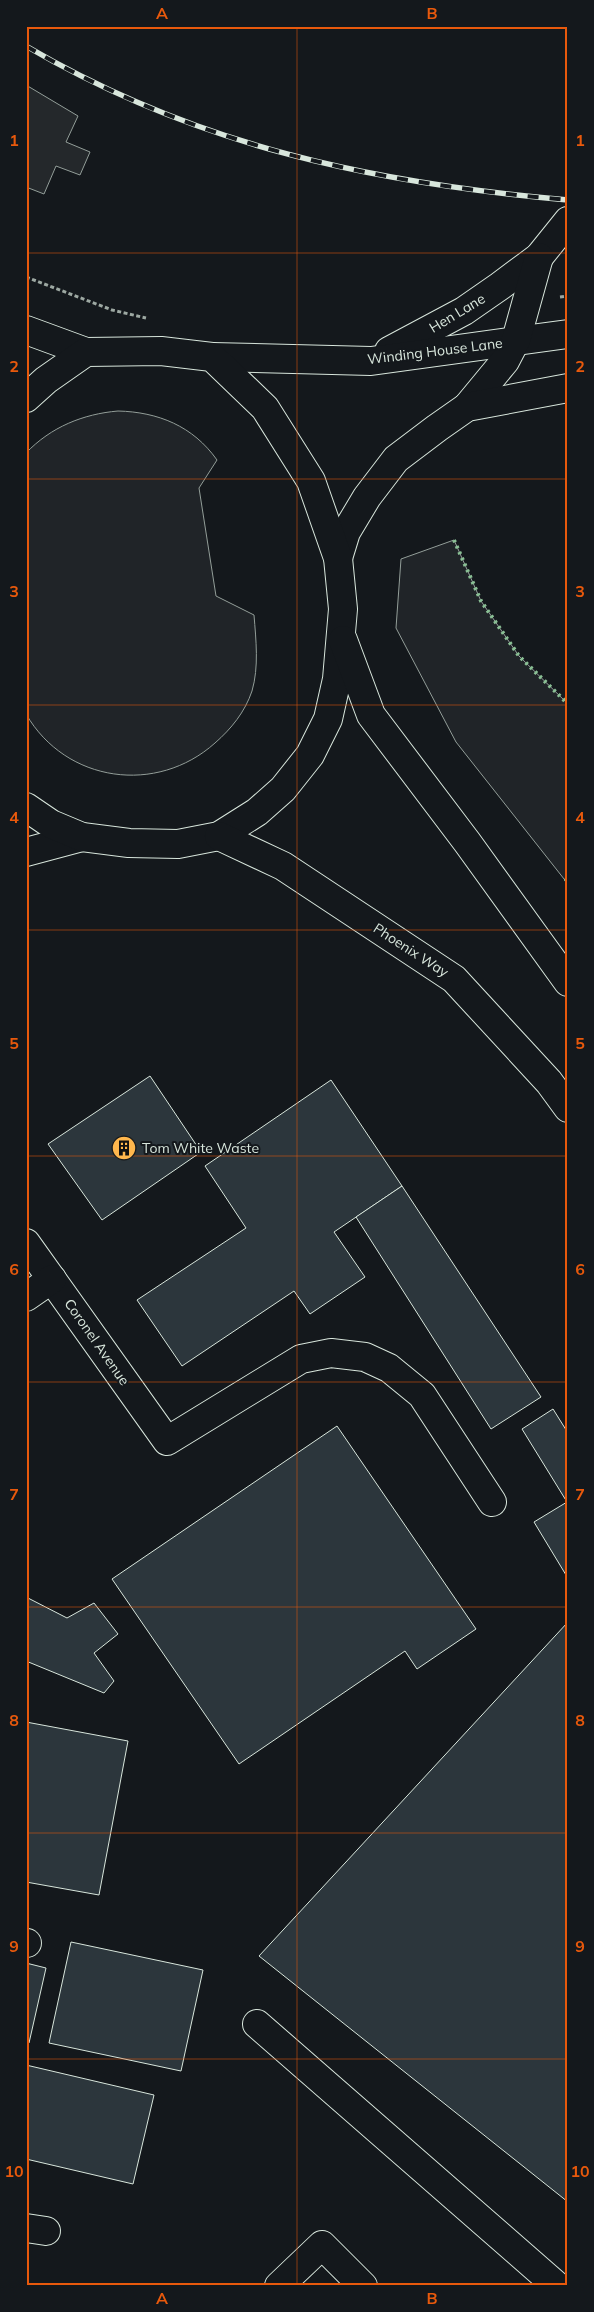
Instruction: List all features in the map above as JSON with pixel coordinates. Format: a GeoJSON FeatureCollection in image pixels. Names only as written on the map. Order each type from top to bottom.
{"type":"FeatureCollection","features":[{"type":"Feature","properties":{"kind":"main road","name":"Hen Lane"},"geometry":{"type":"LineString","coordinates":[[371,361],[464,312],[539,257],[568,221]]}},
{"type":"Feature","properties":{"kind":"main road","name":"Hen Lane"},"geometry":{"type":"LineString","coordinates":[[467,407],[505,361],[516,340],[539,257]]}},
{"type":"Feature","properties":{"kind":"main road"},"geometry":{"type":"LineString","coordinates":[[26,330],[86,352]]}},
{"type":"Feature","properties":{"kind":"main road","name":"Winding House Lane"},"geometry":{"type":"LineString","coordinates":[[86,352],[161,351],[212,357],[371,361],[568,334]]}},
{"type":"Feature","properties":{"kind":"main road"},"geometry":{"type":"LineString","coordinates":[[26,398],[46,380],[86,352]]}},
{"type":"Feature","properties":{"kind":"main road"},"geometry":{"type":"LineString","coordinates":[[26,807],[51,824],[82,837],[129,843],[178,844],[219,836],[257,812],[283,789],[310,755],[328,719],[342,637],[343,609],[338,558],[311,482],[265,408],[212,357]]}},
{"type":"Feature","properties":{"kind":"main road"},"geometry":{"type":"LineString","coordinates":[[338,558],[346,532],[367,497],[396,460],[467,407],[568,388]]}},
{"type":"Feature","properties":{"kind":"main road"},"geometry":{"type":"LineString","coordinates":[[342,637],[371,715],[467,842],[568,982]]}},
{"type":"Feature","properties":{"kind":"main road","name":"Phoenix Way"},"geometry":{"type":"LineString","coordinates":[[219,836],[282,866],[454,979],[549,1082],[568,1108]]}},
{"type":"Feature","properties":{"kind":"main road"},"geometry":{"type":"LineString","coordinates":[[26,852],[82,837]]}},
{"type":"Feature","properties":{"kind":"main road","name":"Coronel Avenue"},"geometry":{"type":"LineString","coordinates":[[26,1243],[167,1441],[301,1359],[331,1352],[365,1357],[389,1368],[422,1395],[492,1502]]}},
{"type":"Feature","properties":{"kind":"main road"},"geometry":{"type":"LineString","coordinates":[[26,1297],[52,1279]]}},
{"type":"Feature","properties":{"kind":"main road"},"geometry":{"type":"LineString","coordinates":[[257,2024],[557,2286]]}},
{"type":"Feature","properties":{"kind":"main road"},"geometry":{"type":"LineString","coordinates":[[279,2286],[322,2245],[363,2286]]}},
{"type":"Feature","properties":{"kind":"path"},"geometry":{"type":"LineString","coordinates":[[26,278],[112,310],[150,319]]}},
{"type":"Feature","properties":{"kind":"shaded area"},"geometry":{"type":"Polygon","coordinates":[[[26,85],[78,116],[66,142],[90,152],[80,175],[56,166],[44,194],[26,187],[26,85]]]}},
{"type":"Feature","properties":{"kind":"shaded area"},"geometry":{"type":"Polygon","coordinates":[[[118,411],[147,414],[174,423],[197,438],[217,460],[199,488],[216,596],[254,615],[256,634],[256,663],[252,691],[246,706],[232,726],[215,743],[192,760],[167,770],[140,775],[114,774],[88,767],[64,755],[43,737],[26,714],[26,453],[46,436],[68,423],[92,415],[118,411]]]}},
{"type":"Feature","properties":{"kind":"shaded area"},"geometry":{"type":"Polygon","coordinates":[[[454,540],[481,601],[519,656],[568,704],[568,884],[456,742],[396,628],[401,559],[454,540]]]}},
{"type":"Feature","properties":{"kind":"building","name":"Tom White Waste"},"geometry":{"type":"Polygon","coordinates":[[[150,1076],[201,1152],[102,1220],[48,1144],[150,1076]]]}},
{"type":"Feature","properties":{"kind":"building"},"geometry":{"type":"Polygon","coordinates":[[[331,1080],[402,1186],[334,1232],[365,1277],[310,1314],[294,1291],[182,1366],[137,1300],[246,1228],[205,1166],[331,1080]]]}},
{"type":"Feature","properties":{"kind":"building"},"geometry":{"type":"Polygon","coordinates":[[[402,1186],[541,1397],[491,1429],[356,1217],[402,1186]]]}},
{"type":"Feature","properties":{"kind":"building"},"geometry":{"type":"Polygon","coordinates":[[[553,1409],[568,1433],[568,1574],[566,1575],[534,1522],[567,1502],[522,1429],[553,1409]]]}},
{"type":"Feature","properties":{"kind":"building"},"geometry":{"type":"Polygon","coordinates":[[[337,1426],[476,1629],[417,1669],[405,1651],[239,1764],[112,1579],[337,1426]]]}},
{"type":"Feature","properties":{"kind":"building"},"geometry":{"type":"Polygon","coordinates":[[[26,1597],[67,1618],[94,1603],[118,1634],[94,1653],[114,1681],[104,1693],[26,1661],[26,1597]]]}},
{"type":"Feature","properties":{"kind":"building"},"geometry":{"type":"Polygon","coordinates":[[[568,1622],[568,2202],[259,1956],[568,1622]]]}},
{"type":"Feature","properties":{"kind":"building"},"geometry":{"type":"Polygon","coordinates":[[[26,1722],[128,1741],[99,1895],[26,1882],[26,1722]]]}},
{"type":"Feature","properties":{"kind":"building"},"geometry":{"type":"Polygon","coordinates":[[[71,1942],[203,1970],[181,2071],[49,2043],[71,1942]]]}},
{"type":"Feature","properties":{"kind":"building"},"geometry":{"type":"Polygon","coordinates":[[[26,1963],[46,1968],[29,2043],[26,2042],[26,1963]]]}},
{"type":"Feature","properties":{"kind":"building"},"geometry":{"type":"Polygon","coordinates":[[[26,2065],[154,2095],[133,2184],[26,2159],[26,2065]]]}},
{"type":"Feature","properties":{"kind":"railway"},"geometry":{"type":"LineString","coordinates":[[26,46],[90,81],[155,110],[221,134],[288,154],[356,170],[425,183],[496,193],[568,200]]}},
{"type":"Feature","properties":{"kind":"hedge"},"geometry":{"type":"LineString","coordinates":[[454,540],[481,601],[519,656],[568,704]]}},
{"type":"Feature","properties":{"kind":"hedge"},"geometry":{"type":"LineString","coordinates":[[568,879],[566,880],[568,884]]}},
{"type":"Feature","properties":{"kind":"place","name":"Tom White Waste"},"geometry":{"type":"Point","coordinates":[124,1148]}}]}
